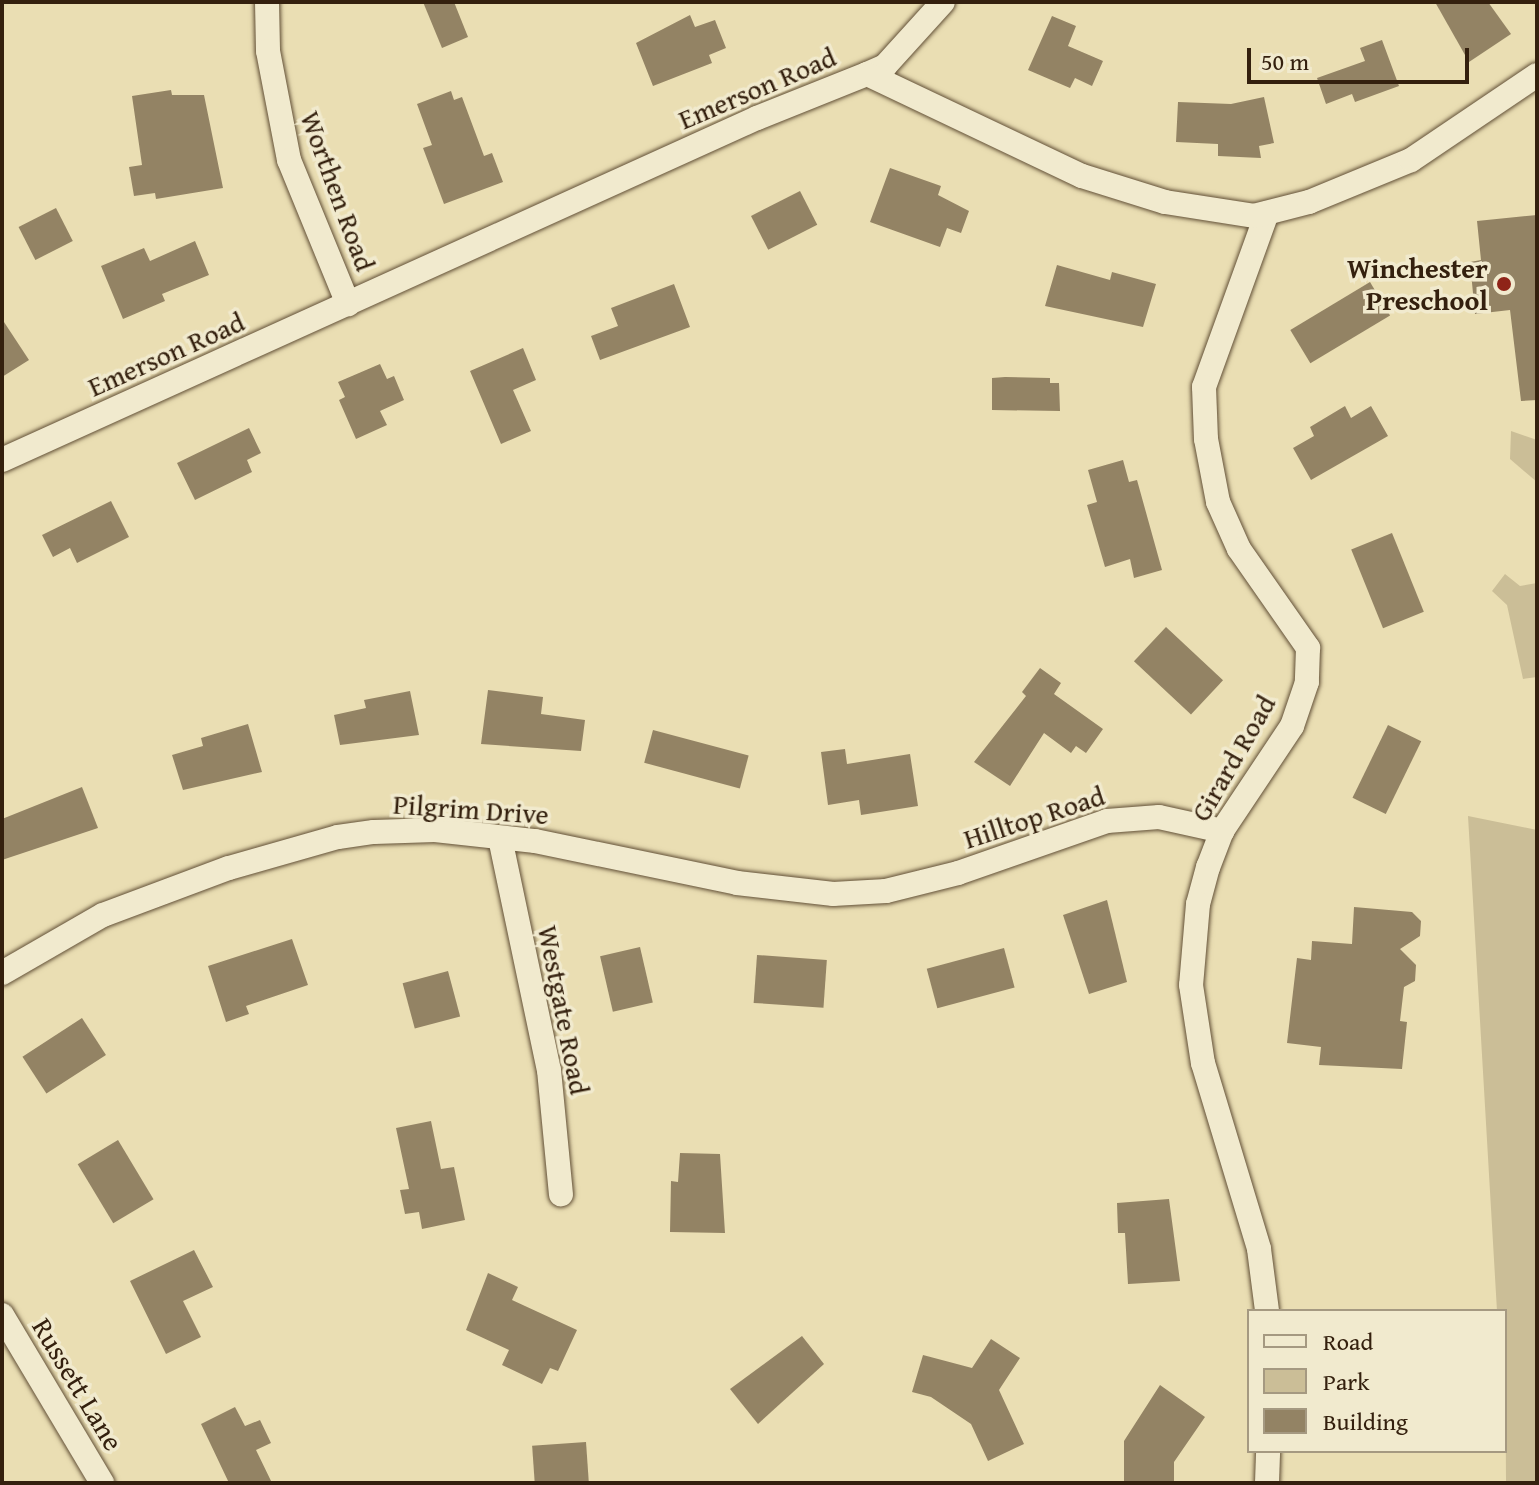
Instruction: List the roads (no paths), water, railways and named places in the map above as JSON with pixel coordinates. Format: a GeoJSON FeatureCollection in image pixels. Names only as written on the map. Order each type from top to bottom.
{"type":"FeatureCollection","features":[{"type":"Feature","properties":{"kind":"street","name":"Worthen Road"},"geometry":{"type":"LineString","coordinates":[[267,2],[276,108],[289,160],[348,304]]}},
{"type":"Feature","properties":{"kind":"street"},"geometry":{"type":"LineString","coordinates":[[867,74],[885,66],[943,2]]}},
{"type":"Feature","properties":{"kind":"street","name":"Emerson Road"},"geometry":{"type":"LineString","coordinates":[[2,460],[867,74],[1082,176],[1165,202],[1254,216],[1309,202],[1411,160],[1537,75]]}},
{"type":"Feature","properties":{"kind":"street","name":"Girard Road"},"geometry":{"type":"LineString","coordinates":[[1267,213],[1204,387],[1206,439],[1218,502],[1239,549],[1308,648],[1307,682],[1292,726],[1222,831],[1198,904],[1191,985],[1203,1063],[1259,1249],[1267,1309]]}},
{"type":"Feature","properties":{"kind":"street","name":"Hilltop Road"},"geometry":{"type":"LineString","coordinates":[[958,873],[1107,821],[1159,817],[1222,831]]}},
{"type":"Feature","properties":{"kind":"street","name":"Pilgrim Drive"},"geometry":{"type":"LineString","coordinates":[[2,973],[103,915],[229,868],[338,837],[411,830],[500,838],[737,883],[833,894],[886,891],[958,873]]}},
{"type":"Feature","properties":{"kind":"street","name":"Westgate Road"},"geometry":{"type":"LineString","coordinates":[[500,838],[540,1019],[561,1194]]}},
{"type":"Feature","properties":{"kind":"street","name":"Russett Lane"},"geometry":{"type":"LineString","coordinates":[[2,1315],[102,1483]]}},
{"type":"Feature","properties":{"kind":"street"},"geometry":{"type":"LineString","coordinates":[[1267,1483],[1268,1453]]}},
{"type":"Feature","properties":{"kind":"place","name":"Winchester Preschool"},"geometry":{"type":"Point","coordinates":[1504,284]}}]}
